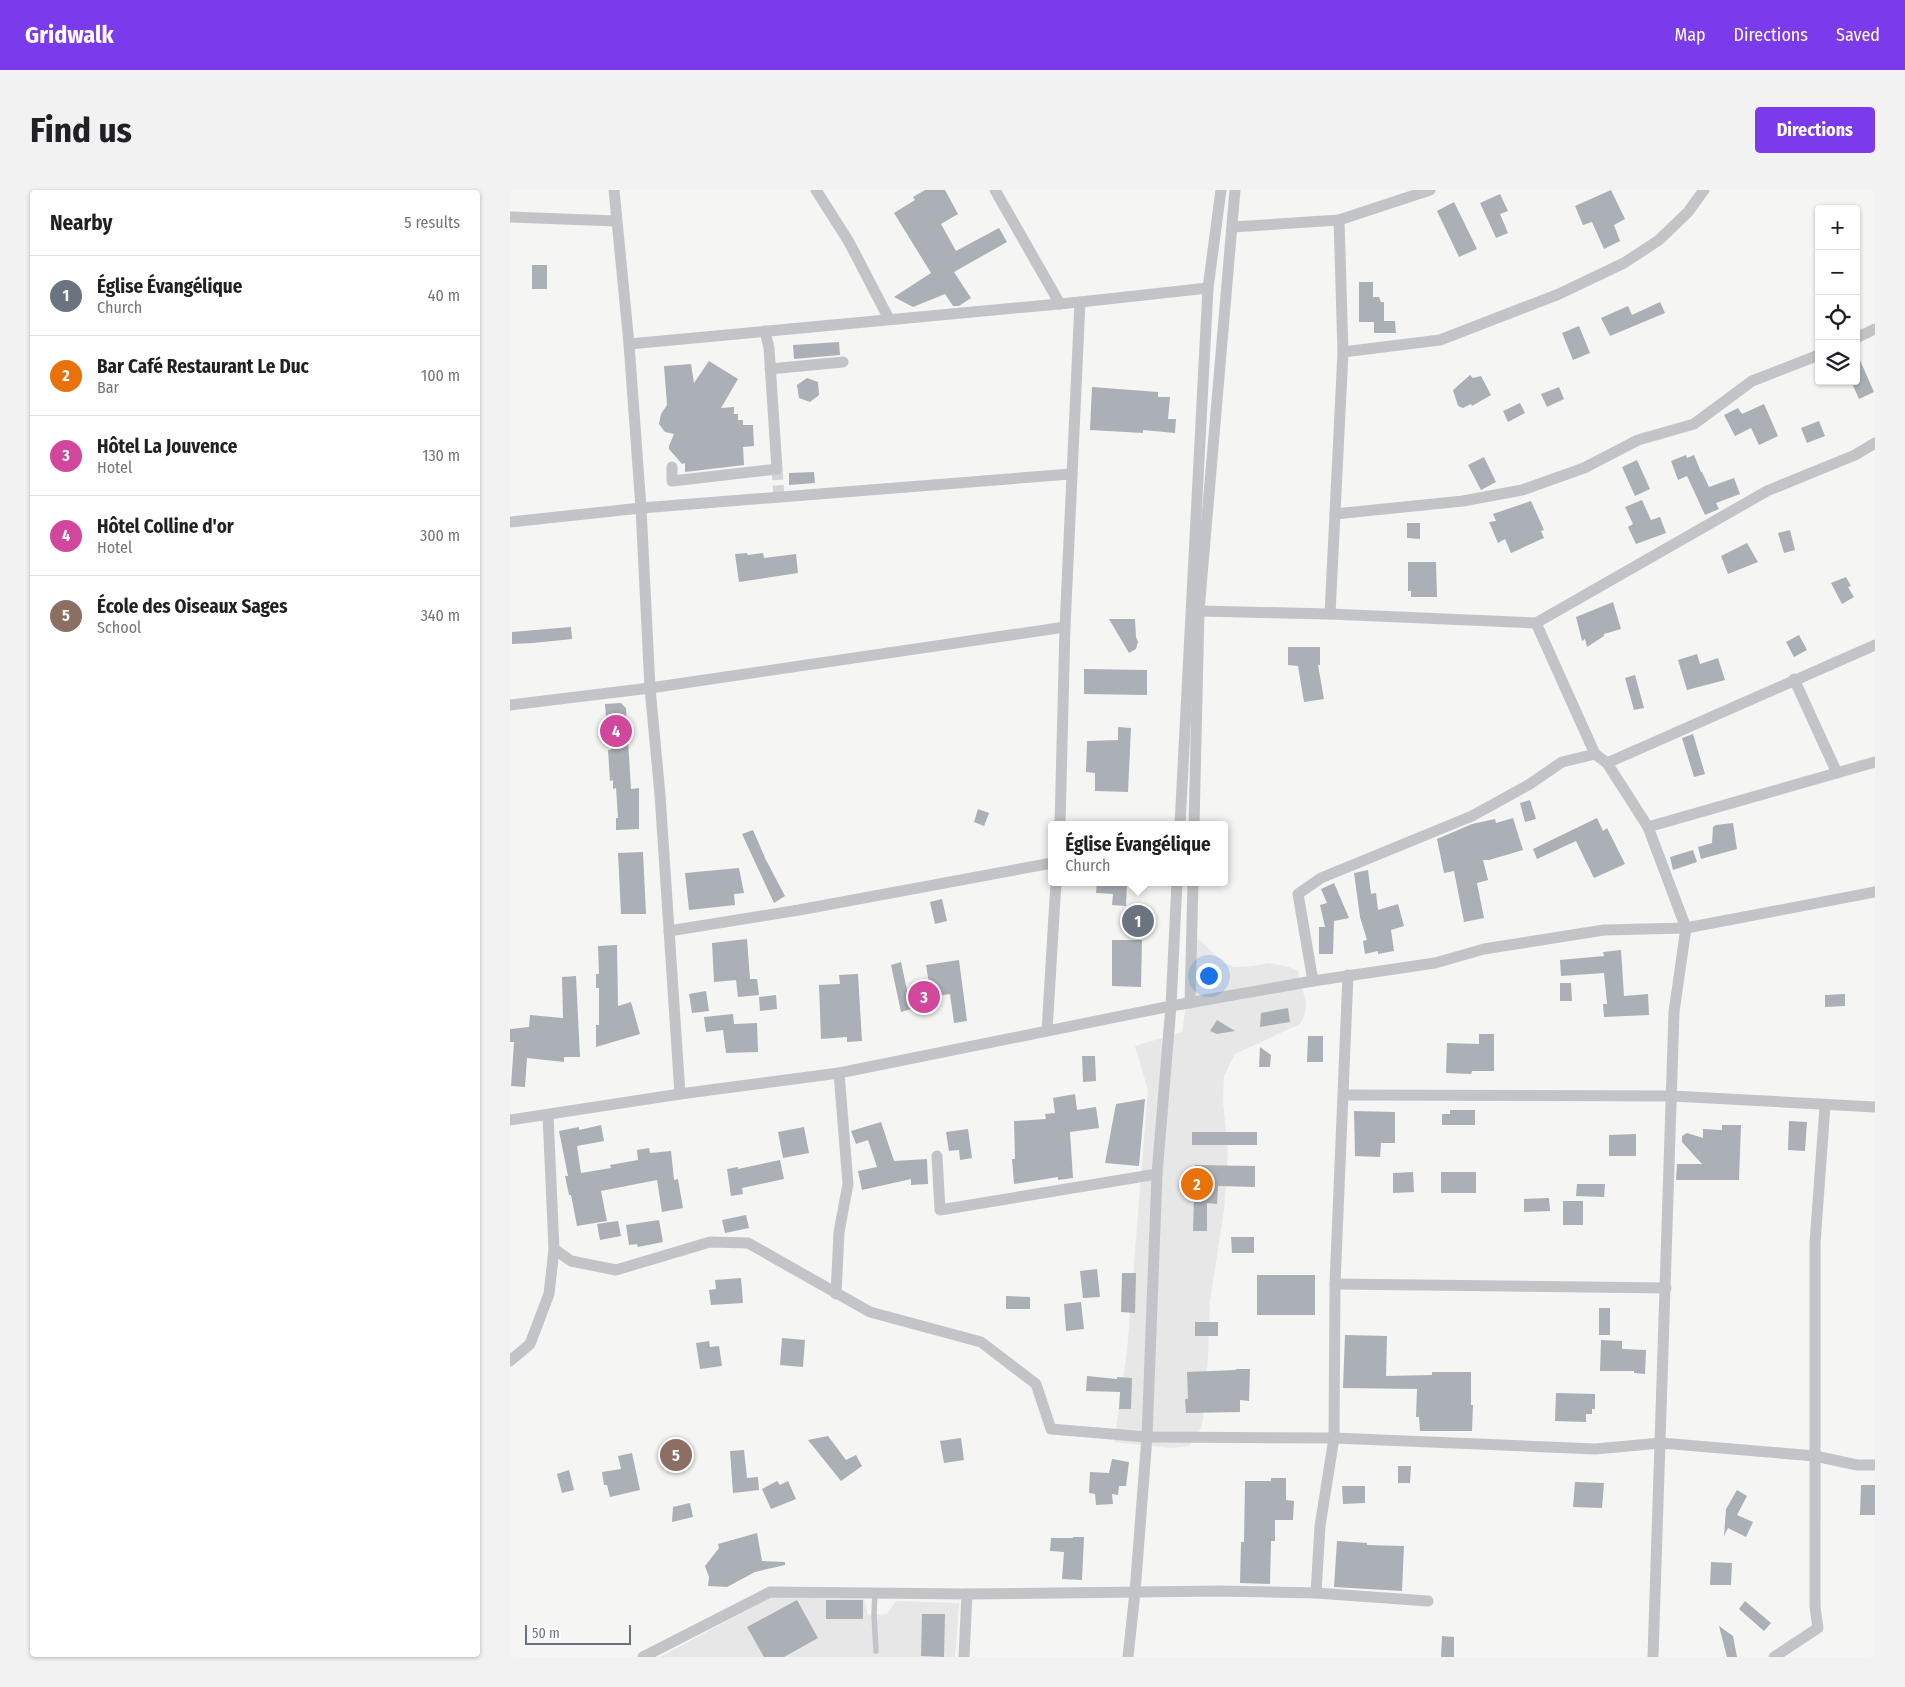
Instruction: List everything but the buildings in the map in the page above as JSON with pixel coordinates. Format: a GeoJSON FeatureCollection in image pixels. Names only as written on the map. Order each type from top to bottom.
{"type":"FeatureCollection","features":[{"type":"Feature","properties":{"kind":"street"},"geometry":{"type":"LineString","coordinates":[[614,190],[641,508],[650,688],[660,795],[680,1094]]}},
{"type":"Feature","properties":{"kind":"street"},"geometry":{"type":"LineString","coordinates":[[816,190],[849,242],[889,319]]}},
{"type":"Feature","properties":{"kind":"street"},"geometry":{"type":"LineString","coordinates":[[995,190],[1060,304]]}},
{"type":"Feature","properties":{"kind":"street"},"geometry":{"type":"LineString","coordinates":[[1180,821],[1208,288],[1221,190]]}},
{"type":"Feature","properties":{"kind":"street"},"geometry":{"type":"LineString","coordinates":[[1194,821],[1199,611],[1235,190]]}},
{"type":"Feature","properties":{"kind":"street"},"geometry":{"type":"LineString","coordinates":[[1233,226],[1339,220],[1430,190]]}},
{"type":"Feature","properties":{"kind":"street"},"geometry":{"type":"LineString","coordinates":[[1343,352],[1440,340],[1559,294],[1624,263],[1659,240],[1688,212],[1704,190]]}},
{"type":"Feature","properties":{"kind":"street"},"geometry":{"type":"LineString","coordinates":[[510,216],[616,220]]}},
{"type":"Feature","properties":{"kind":"street"},"geometry":{"type":"LineString","coordinates":[[1330,614],[1343,352],[1339,220]]}},
{"type":"Feature","properties":{"kind":"street"},"geometry":{"type":"LineString","coordinates":[[628,344],[1060,304],[1208,288]]}},
{"type":"Feature","properties":{"kind":"street"},"geometry":{"type":"LineString","coordinates":[[1060,821],[1065,627],[1080,302]]}},
{"type":"Feature","properties":{"kind":"street"},"geometry":{"type":"LineString","coordinates":[[1860,336],[1875,329]]}},
{"type":"Feature","properties":{"kind":"street"},"geometry":{"type":"LineString","coordinates":[[672,467],[672,481],[777,469],[770,369],[765,331]]}},
{"type":"Feature","properties":{"kind":"street"},"geometry":{"type":"LineString","coordinates":[[1335,514],[1463,501],[1530,487],[1584,468],[1638,440],[1694,424],[1752,382],[1815,358]]}},
{"type":"Feature","properties":{"kind":"street"},"geometry":{"type":"LineString","coordinates":[[770,369],[843,362]]}},
{"type":"Feature","properties":{"kind":"street"},"geometry":{"type":"LineString","coordinates":[[1199,611],[1330,614],[1536,623],[1767,491],[1855,455],[1875,443]]}},
{"type":"Feature","properties":{"kind":"street"},"geometry":{"type":"LineString","coordinates":[[510,522],[641,508],[1072,474]]}},
{"type":"Feature","properties":{"kind":"street"},"geometry":{"type":"LineString","coordinates":[[1536,623],[1595,754],[1607,763],[1648,828],[1686,928],[1674,1012],[1653,1657]]}},
{"type":"Feature","properties":{"kind":"street"},"geometry":{"type":"LineString","coordinates":[[510,705],[650,688],[1065,627]]}},
{"type":"Feature","properties":{"kind":"street"},"geometry":{"type":"LineString","coordinates":[[1607,763],[1875,645]]}},
{"type":"Feature","properties":{"kind":"street"},"geometry":{"type":"LineString","coordinates":[[1794,680],[1837,773]]}},
{"type":"Feature","properties":{"kind":"street"},"geometry":{"type":"LineString","coordinates":[[1313,981],[1298,894],[1321,878],[1472,816],[1530,784],[1562,762],[1595,754]]}},
{"type":"Feature","properties":{"kind":"street"},"geometry":{"type":"LineString","coordinates":[[1648,828],[1875,762]]}},
{"type":"Feature","properties":{"kind":"street"},"geometry":{"type":"LineString","coordinates":[[669,932],[1048,864]]}},
{"type":"Feature","properties":{"kind":"street"},"geometry":{"type":"LineString","coordinates":[[1047,1031],[1056,886]]}},
{"type":"Feature","properties":{"kind":"street"},"geometry":{"type":"LineString","coordinates":[[1128,1657],[1135,1592],[1146,1437],[1157,1174],[1171,1006],[1177,886]]}},
{"type":"Feature","properties":{"kind":"street"},"geometry":{"type":"LineString","coordinates":[[1190,1003],[1193,886]]}},
{"type":"Feature","properties":{"kind":"street"},"geometry":{"type":"LineString","coordinates":[[510,1120],[680,1094],[839,1073],[1171,1006],[1348,975],[1435,963],[1484,949],[1604,930],[1686,928],[1875,892]]}},
{"type":"Feature","properties":{"kind":"street"},"geometry":{"type":"LineString","coordinates":[[1316,1593],[1320,1526],[1334,1438],[1335,1284],[1348,975]]}},
{"type":"Feature","properties":{"kind":"street"},"geometry":{"type":"LineString","coordinates":[[836,1294],[839,1232],[848,1184],[839,1073]]}},
{"type":"Feature","properties":{"kind":"street"},"geometry":{"type":"LineString","coordinates":[[1344,1095],[1672,1096],[1875,1108]]}},
{"type":"Feature","properties":{"kind":"street"},"geometry":{"type":"LineString","coordinates":[[1774,1657],[1818,1628],[1815,1607],[1815,1244],[1825,1106]]}},
{"type":"Feature","properties":{"kind":"street"},"geometry":{"type":"LineString","coordinates":[[510,1361],[530,1344],[549,1294],[554,1249],[548,1115]]}},
{"type":"Feature","properties":{"kind":"street"},"geometry":{"type":"LineString","coordinates":[[937,1156],[940,1210],[1157,1174]]}},
{"type":"Feature","properties":{"kind":"street"},"geometry":{"type":"LineString","coordinates":[[554,1249],[571,1261],[616,1270],[710,1242],[748,1243],[870,1312],[980,1342],[1036,1384],[1051,1429],[1146,1437],[1334,1438],[1595,1449],[1661,1443],[1815,1456],[1857,1465],[1875,1465]]}},
{"type":"Feature","properties":{"kind":"street"},"geometry":{"type":"LineString","coordinates":[[1335,1284],[1666,1288]]}},
{"type":"Feature","properties":{"kind":"street"},"geometry":{"type":"LineString","coordinates":[[643,1657],[770,1592],[967,1594],[1135,1592],[1316,1593],[1428,1601]]}},
{"type":"Feature","properties":{"kind":"street"},"geometry":{"type":"LineString","coordinates":[[964,1657],[967,1594]]}},
{"type":"Feature","properties":{"kind":"lane"},"geometry":{"type":"LineString","coordinates":[[876,1592],[874,1614],[876,1651]]}},
{"type":"Feature","properties":{"kind":"shaded area"},"geometry":{"type":"Polygon","coordinates":[[[1198,939],[1224,963],[1234,967],[1269,963],[1286,966],[1298,971],[1306,1003],[1305,1014],[1300,1024],[1235,1054],[1224,1076],[1223,1102],[1228,1152],[1224,1210],[1210,1301],[1208,1356],[1201,1428],[1190,1446],[1171,1448],[1114,1442],[1127,1351],[1148,1090],[1135,1046],[1182,1032],[1198,939]]]}},
{"type":"Feature","properties":{"kind":"shaded area"},"geometry":{"type":"Polygon","coordinates":[[[772,1597],[864,1599],[868,1615],[887,1614],[896,1601],[959,1603],[955,1657],[660,1657],[772,1597]]]}},
{"type":"Feature","properties":{"kind":"tunnel"},"geometry":{"type":"LineString","coordinates":[[777,469],[779,497]]}},
{"type":"Feature","properties":{"kind":"place","name":"Hôtel Colline d'or"},"geometry":{"type":"Point","coordinates":[616,731]}},
{"type":"Feature","properties":{"kind":"place","name":"Église Évangélique"},"geometry":{"type":"Point","coordinates":[1138,921]}},
{"type":"Feature","properties":{"kind":"place","name":"Hôtel La Jouvence"},"geometry":{"type":"Point","coordinates":[924,997]}},
{"type":"Feature","properties":{"kind":"place","name":"Bar Café Restaurant Le Duc"},"geometry":{"type":"Point","coordinates":[1197,1184]}},
{"type":"Feature","properties":{"kind":"place","name":"École des Oiseaux Sages"},"geometry":{"type":"Point","coordinates":[676,1455]}}]}
